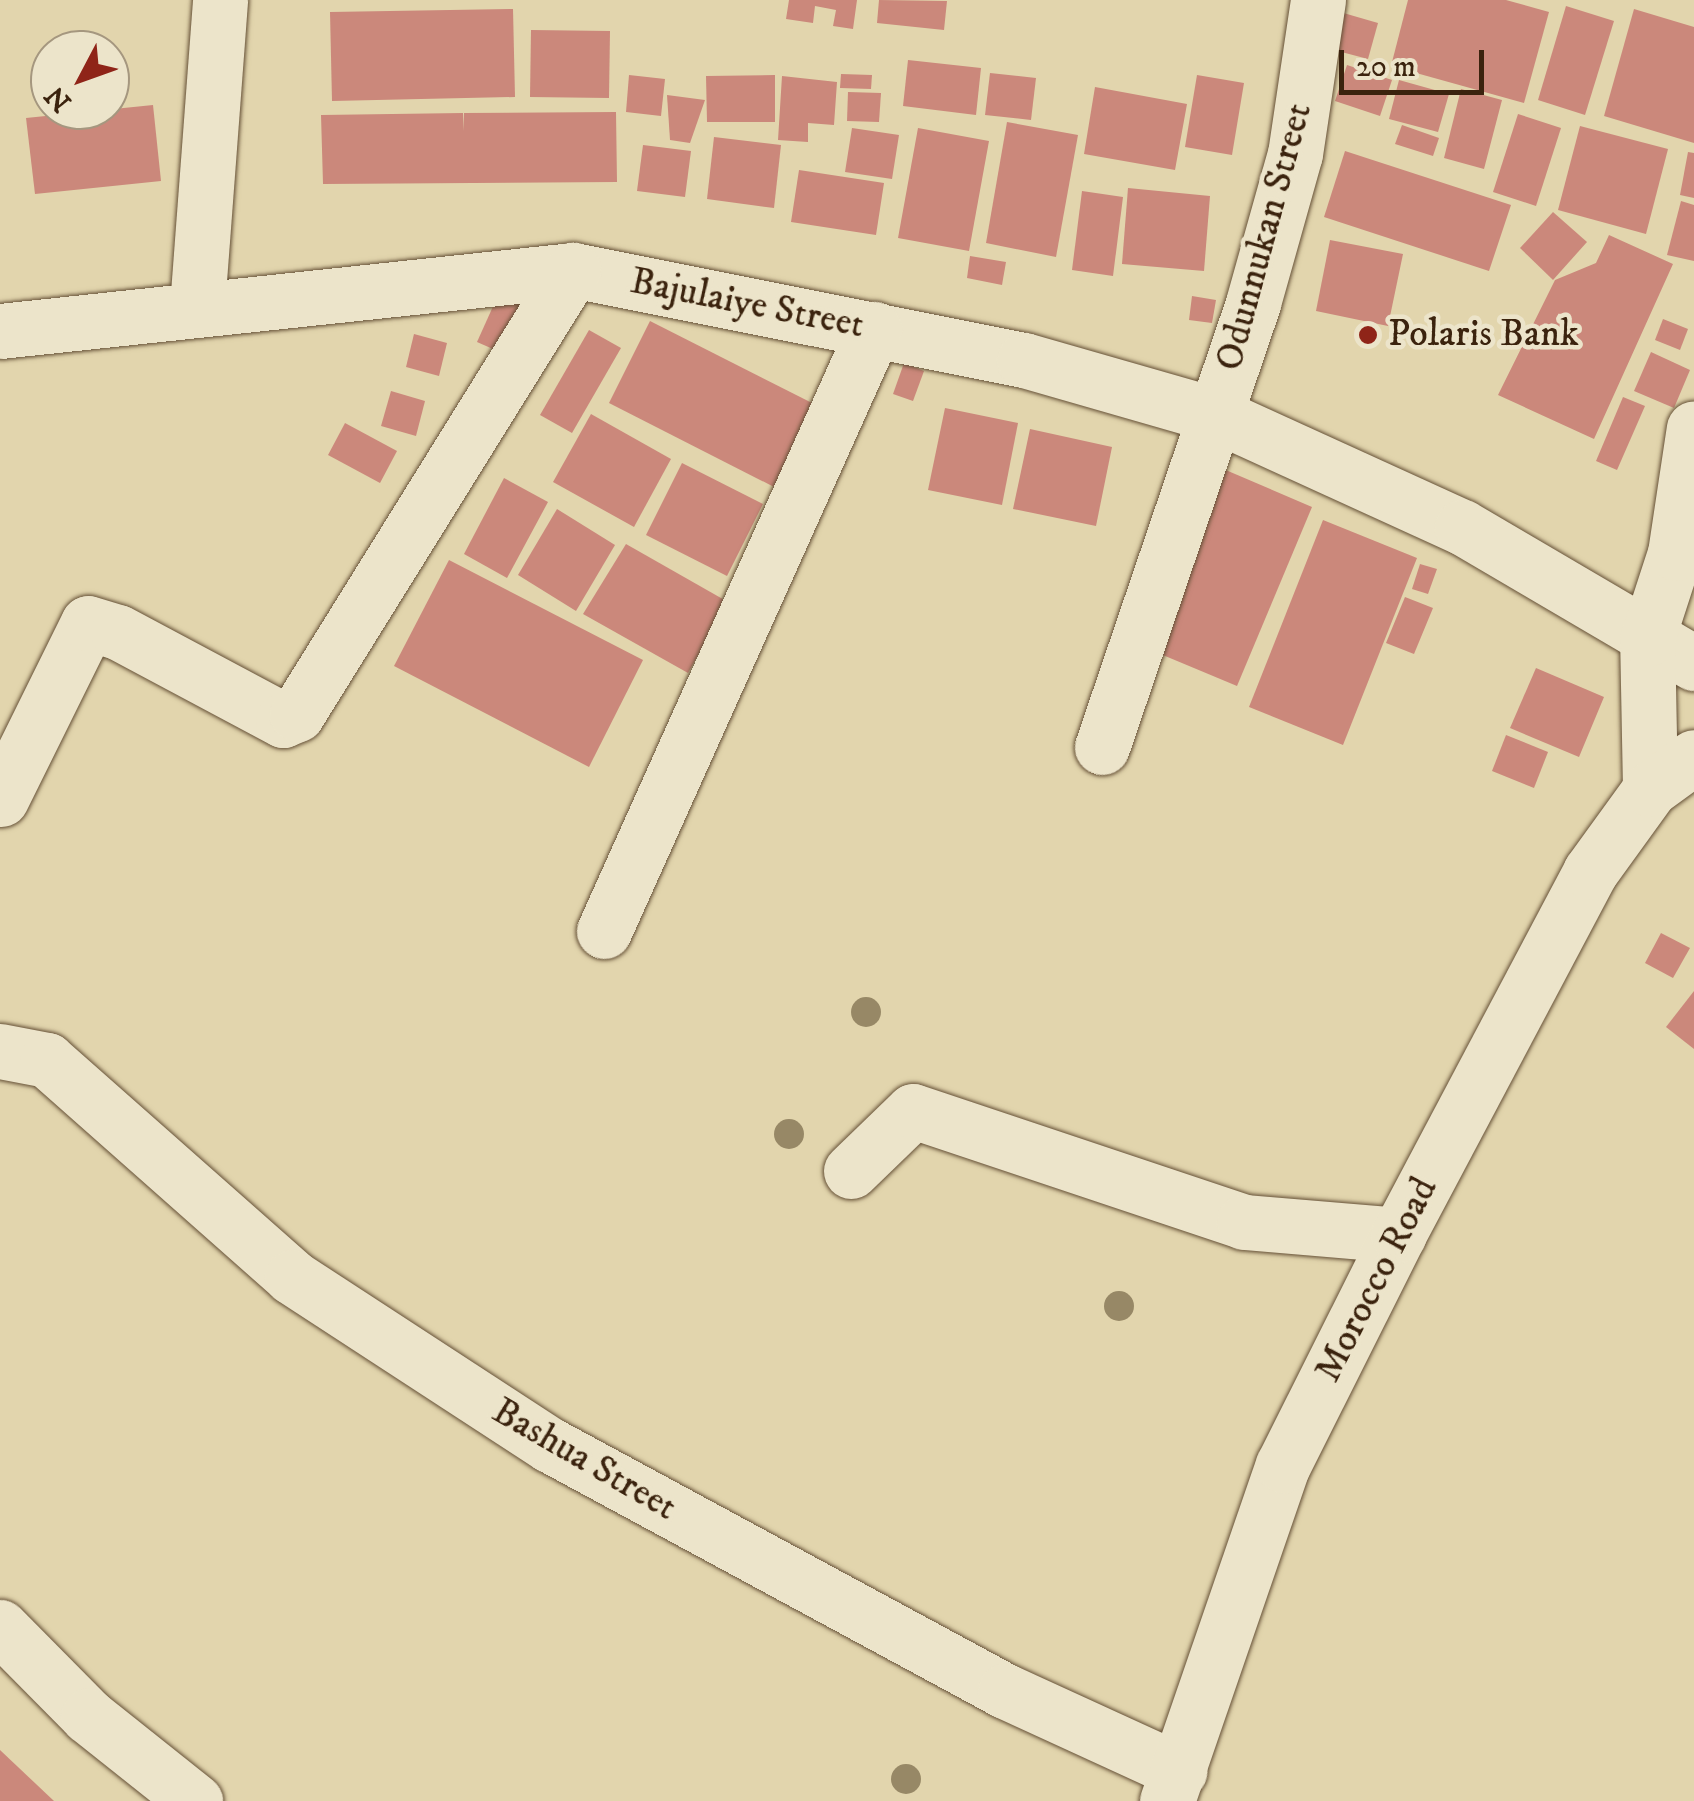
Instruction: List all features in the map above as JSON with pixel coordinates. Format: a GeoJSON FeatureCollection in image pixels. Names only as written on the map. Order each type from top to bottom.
{"type":"FeatureCollection","features":[{"type":"Feature","properties":{"kind":"street"},"geometry":{"type":"LineString","coordinates":[[197,307],[220,0]]}},
{"type":"Feature","properties":{"kind":"street","name":"Odunnukan Street"},"geometry":{"type":"LineString","coordinates":[[1102,747],[1216,414],[1295,154],[1318,0]]}},
{"type":"Feature","properties":{"kind":"street"},"geometry":{"type":"LineString","coordinates":[[1,799],[88,623],[109,627],[282,720],[297,714],[573,270]]}},
{"type":"Feature","properties":{"kind":"street","name":"Bajulaiye Street"},"geometry":{"type":"LineString","coordinates":[[0,331],[197,307],[573,270],[1024,360],[1216,414],[1462,526],[1670,651]]}},
{"type":"Feature","properties":{"kind":"street"},"geometry":{"type":"LineString","coordinates":[[604,931],[874,330]]}},
{"type":"Feature","properties":{"kind":"street"},"geometry":{"type":"LineString","coordinates":[[1650,789],[1670,651],[1676,553],[1694,428]]}},
{"type":"Feature","properties":{"kind":"street","name":"Morocco Road"},"geometry":{"type":"LineString","coordinates":[[1173,1786],[1283,1466],[1398,1235],[1590,872],[1650,789],[1694,756]]}},
{"type":"Feature","properties":{"kind":"street","name":"Bashua Street"},"geometry":{"type":"LineString","coordinates":[[23,1055],[292,1277],[550,1445],[1173,1786]]}},
{"type":"Feature","properties":{"kind":"street"},"geometry":{"type":"LineString","coordinates":[[850,1170],[913,1111],[1244,1222],[1398,1235]]}},
{"type":"Feature","properties":{"kind":"street"},"geometry":{"type":"LineString","coordinates":[[0,1627],[88,1716],[195,1801]]}},
{"type":"Feature","properties":{"kind":"building"},"geometry":{"type":"Polygon","coordinates":[[[789,0],[857,0],[853,29],[833,26],[836,10],[815,6],[813,23],[786,19],[789,0]]]}},
{"type":"Feature","properties":{"kind":"building"},"geometry":{"type":"Polygon","coordinates":[[[879,0],[947,1],[944,30],[877,23],[879,0]]]}},
{"type":"Feature","properties":{"kind":"building"},"geometry":{"type":"Polygon","coordinates":[[[1408,0],[1506,0],[1549,12],[1524,103],[1391,66],[1408,0]]]}},
{"type":"Feature","properties":{"kind":"building"},"geometry":{"type":"Polygon","coordinates":[[[1566,6],[1614,21],[1585,115],[1538,100],[1566,6]]]}},
{"type":"Feature","properties":{"kind":"building"},"geometry":{"type":"Polygon","coordinates":[[[513,9],[515,97],[332,101],[330,12],[513,9]]]}},
{"type":"Feature","properties":{"kind":"building"},"geometry":{"type":"Polygon","coordinates":[[[1634,9],[1694,27],[1694,143],[1604,116],[1634,9]]]}},
{"type":"Feature","properties":{"kind":"building"},"geometry":{"type":"Polygon","coordinates":[[[1340,12],[1378,23],[1368,59],[1330,49],[1340,12]]]}},
{"type":"Feature","properties":{"kind":"building"},"geometry":{"type":"Polygon","coordinates":[[[531,30],[610,31],[609,98],[530,97],[531,30]]]}},
{"type":"Feature","properties":{"kind":"building"},"geometry":{"type":"Polygon","coordinates":[[[908,60],[981,68],[976,115],[903,106],[908,60]]]}},
{"type":"Feature","properties":{"kind":"building"},"geometry":{"type":"Polygon","coordinates":[[[1347,65],[1392,80],[1380,116],[1335,101],[1347,65]]]}},
{"type":"Feature","properties":{"kind":"building"},"geometry":{"type":"Polygon","coordinates":[[[990,73],[1036,78],[1031,120],[985,115],[990,73]]]}},
{"type":"Feature","properties":{"kind":"building"},"geometry":{"type":"Polygon","coordinates":[[[841,74],[872,75],[871,89],[840,88],[841,74]]]}},
{"type":"Feature","properties":{"kind":"building"},"geometry":{"type":"Polygon","coordinates":[[[629,75],[665,79],[661,116],[626,112],[629,75]]]}},
{"type":"Feature","properties":{"kind":"building"},"geometry":{"type":"Polygon","coordinates":[[[775,75],[775,122],[707,122],[706,76],[775,75]]]}},
{"type":"Feature","properties":{"kind":"building"},"geometry":{"type":"Polygon","coordinates":[[[1197,75],[1244,83],[1232,155],[1185,147],[1197,75]]]}},
{"type":"Feature","properties":{"kind":"building"},"geometry":{"type":"Polygon","coordinates":[[[782,76],[837,82],[834,125],[808,123],[808,142],[778,140],[782,76]]]}},
{"type":"Feature","properties":{"kind":"building"},"geometry":{"type":"Polygon","coordinates":[[[1399,80],[1449,94],[1438,132],[1389,119],[1399,80]]]}},
{"type":"Feature","properties":{"kind":"building"},"geometry":{"type":"Polygon","coordinates":[[[1095,87],[1187,104],[1175,170],[1084,154],[1095,87]]]}},
{"type":"Feature","properties":{"kind":"building"},"geometry":{"type":"Polygon","coordinates":[[[1461,89],[1502,100],[1484,169],[1444,158],[1461,89]]]}},
{"type":"Feature","properties":{"kind":"building"},"geometry":{"type":"Polygon","coordinates":[[[848,92],[881,93],[879,122],[847,121],[848,92]]]}},
{"type":"Feature","properties":{"kind":"building"},"geometry":{"type":"Polygon","coordinates":[[[667,95],[705,100],[690,143],[670,140],[667,95]]]}},
{"type":"Feature","properties":{"kind":"building"},"geometry":{"type":"Polygon","coordinates":[[[153,105],[161,181],[35,194],[26,118],[30,118],[30,130],[130,130],[130,107],[153,105]]]}},
{"type":"Feature","properties":{"kind":"building"},"geometry":{"type":"Polygon","coordinates":[[[616,112],[617,182],[323,184],[321,115],[463,113],[463,131],[464,113],[616,112]]]}},
{"type":"Feature","properties":{"kind":"building"},"geometry":{"type":"Polygon","coordinates":[[[1518,114],[1561,128],[1536,206],[1493,192],[1518,114]]]}},
{"type":"Feature","properties":{"kind":"building"},"geometry":{"type":"Polygon","coordinates":[[[1007,122],[1078,135],[1056,257],[986,243],[1007,122]]]}},
{"type":"Feature","properties":{"kind":"building"},"geometry":{"type":"Polygon","coordinates":[[[1402,125],[1439,138],[1433,156],[1395,144],[1402,125]]]}},
{"type":"Feature","properties":{"kind":"building"},"geometry":{"type":"Polygon","coordinates":[[[1580,126],[1668,149],[1646,234],[1558,210],[1580,126]]]}},
{"type":"Feature","properties":{"kind":"building"},"geometry":{"type":"Polygon","coordinates":[[[852,128],[899,135],[892,179],[845,172],[852,128]]]}},
{"type":"Feature","properties":{"kind":"building"},"geometry":{"type":"Polygon","coordinates":[[[918,128],[989,141],[969,251],[898,238],[918,128]]]}},
{"type":"Feature","properties":{"kind":"building"},"geometry":{"type":"Polygon","coordinates":[[[714,137],[781,145],[774,208],[707,199],[714,137]]]}},
{"type":"Feature","properties":{"kind":"building"},"geometry":{"type":"Polygon","coordinates":[[[643,145],[691,151],[685,197],[637,191],[643,145]]]}},
{"type":"Feature","properties":{"kind":"building"},"geometry":{"type":"Polygon","coordinates":[[[1345,151],[1511,205],[1489,271],[1324,217],[1345,151]]]}},
{"type":"Feature","properties":{"kind":"building"},"geometry":{"type":"Polygon","coordinates":[[[1688,152],[1694,153],[1694,198],[1680,195],[1688,152]]]}},
{"type":"Feature","properties":{"kind":"building"},"geometry":{"type":"Polygon","coordinates":[[[799,170],[884,183],[876,235],[791,222],[799,170]]]}},
{"type":"Feature","properties":{"kind":"building"},"geometry":{"type":"Polygon","coordinates":[[[1128,188],[1210,196],[1204,271],[1122,264],[1128,188]]]}},
{"type":"Feature","properties":{"kind":"building"},"geometry":{"type":"Polygon","coordinates":[[[1082,191],[1123,197],[1113,276],[1072,270],[1082,191]]]}},
{"type":"Feature","properties":{"kind":"building"},"geometry":{"type":"Polygon","coordinates":[[[1681,201],[1694,205],[1694,261],[1667,255],[1681,201]]]}},
{"type":"Feature","properties":{"kind":"building"},"geometry":{"type":"Polygon","coordinates":[[[1553,212],[1587,242],[1553,280],[1520,248],[1553,212]]]}},
{"type":"Feature","properties":{"kind":"building"},"geometry":{"type":"Polygon","coordinates":[[[1609,235],[1673,264],[1594,439],[1498,395],[1555,280],[1596,263],[1609,235]]]}},
{"type":"Feature","properties":{"kind":"building"},"geometry":{"type":"Polygon","coordinates":[[[1330,240],[1403,254],[1388,326],[1316,311],[1330,240]]]}},
{"type":"Feature","properties":{"kind":"building"},"geometry":{"type":"Polygon","coordinates":[[[970,256],[1006,262],[1002,285],[967,278],[970,256]]]}},
{"type":"Feature","properties":{"kind":"building"},"geometry":{"type":"Polygon","coordinates":[[[504,282],[538,297],[511,357],[477,342],[504,282]]]}},
{"type":"Feature","properties":{"kind":"building"},"geometry":{"type":"Polygon","coordinates":[[[1192,296],[1216,300],[1212,323],[1189,320],[1192,296]]]}},
{"type":"Feature","properties":{"kind":"building"},"geometry":{"type":"Polygon","coordinates":[[[1663,319],[1688,329],[1680,350],[1655,340],[1663,319]]]}},
{"type":"Feature","properties":{"kind":"building"},"geometry":{"type":"Polygon","coordinates":[[[650,321],[818,406],[776,488],[609,403],[650,321]]]}},
{"type":"Feature","properties":{"kind":"building"},"geometry":{"type":"Polygon","coordinates":[[[589,330],[621,348],[572,433],[540,415],[589,330]]]}},
{"type":"Feature","properties":{"kind":"building"},"geometry":{"type":"Polygon","coordinates":[[[414,334],[447,343],[439,376],[406,367],[414,334]]]}},
{"type":"Feature","properties":{"kind":"building"},"geometry":{"type":"Polygon","coordinates":[[[1651,352],[1690,370],[1674,408],[1634,391],[1651,352]]]}},
{"type":"Feature","properties":{"kind":"building"},"geometry":{"type":"Polygon","coordinates":[[[904,363],[924,371],[913,401],[893,394],[904,363]]]}},
{"type":"Feature","properties":{"kind":"building"},"geometry":{"type":"Polygon","coordinates":[[[391,391],[425,401],[416,436],[381,426],[391,391]]]}},
{"type":"Feature","properties":{"kind":"building"},"geometry":{"type":"Polygon","coordinates":[[[1623,397],[1645,406],[1617,470],[1596,461],[1623,397]]]}},
{"type":"Feature","properties":{"kind":"building"},"geometry":{"type":"Polygon","coordinates":[[[945,408],[1018,423],[1002,505],[928,490],[945,408]]]}},
{"type":"Feature","properties":{"kind":"building"},"geometry":{"type":"Polygon","coordinates":[[[591,414],[671,459],[634,527],[553,482],[591,414]]]}},
{"type":"Feature","properties":{"kind":"building"},"geometry":{"type":"Polygon","coordinates":[[[345,423],[397,451],[380,483],[328,455],[345,423]]]}},
{"type":"Feature","properties":{"kind":"building"},"geometry":{"type":"Polygon","coordinates":[[[1030,429],[1112,447],[1096,526],[1013,509],[1030,429]]]}},
{"type":"Feature","properties":{"kind":"building"},"geometry":{"type":"Polygon","coordinates":[[[682,463],[763,504],[727,576],[646,535],[682,463]]]}},
{"type":"Feature","properties":{"kind":"building"},"geometry":{"type":"Polygon","coordinates":[[[1221,468],[1312,507],[1237,686],[1146,648],[1221,468]]]}},
{"type":"Feature","properties":{"kind":"building"},"geometry":{"type":"Polygon","coordinates":[[[504,478],[548,502],[507,578],[464,554],[504,478]]]}},
{"type":"Feature","properties":{"kind":"building"},"geometry":{"type":"Polygon","coordinates":[[[557,509],[615,545],[576,611],[518,575],[557,509]]]}},
{"type":"Feature","properties":{"kind":"building"},"geometry":{"type":"Polygon","coordinates":[[[1323,520],[1417,558],[1343,745],[1249,707],[1323,520]]]}},
{"type":"Feature","properties":{"kind":"building"},"geometry":{"type":"Polygon","coordinates":[[[626,544],[728,602],[688,673],[583,614],[626,544]]]}},
{"type":"Feature","properties":{"kind":"building"},"geometry":{"type":"Polygon","coordinates":[[[449,560],[643,660],[589,767],[394,666],[449,560]]]}},
{"type":"Feature","properties":{"kind":"building"},"geometry":{"type":"Polygon","coordinates":[[[1420,564],[1437,569],[1428,594],[1412,589],[1420,564]]]}},
{"type":"Feature","properties":{"kind":"building"},"geometry":{"type":"Polygon","coordinates":[[[1405,597],[1433,608],[1414,654],[1386,643],[1405,597]]]}},
{"type":"Feature","properties":{"kind":"building"},"geometry":{"type":"Polygon","coordinates":[[[1536,668],[1604,697],[1579,757],[1510,728],[1536,668]]]}},
{"type":"Feature","properties":{"kind":"building"},"geometry":{"type":"Polygon","coordinates":[[[1506,735],[1548,752],[1534,788],[1492,771],[1506,735]]]}},
{"type":"Feature","properties":{"kind":"building"},"geometry":{"type":"Polygon","coordinates":[[[1661,933],[1690,948],[1673,978],[1645,963],[1661,933]]]}},
{"type":"Feature","properties":{"kind":"building"},"geometry":{"type":"Polygon","coordinates":[[[1694,991],[1694,1049],[1666,1027],[1694,991]]]}},
{"type":"Feature","properties":{"kind":"building"},"geometry":{"type":"Polygon","coordinates":[[[0,1750],[54,1801],[0,1801],[0,1750]]]}},
{"type":"Feature","properties":{"kind":"place","name":"Polaris Bank"},"geometry":{"type":"Point","coordinates":[1368,335]}}]}
